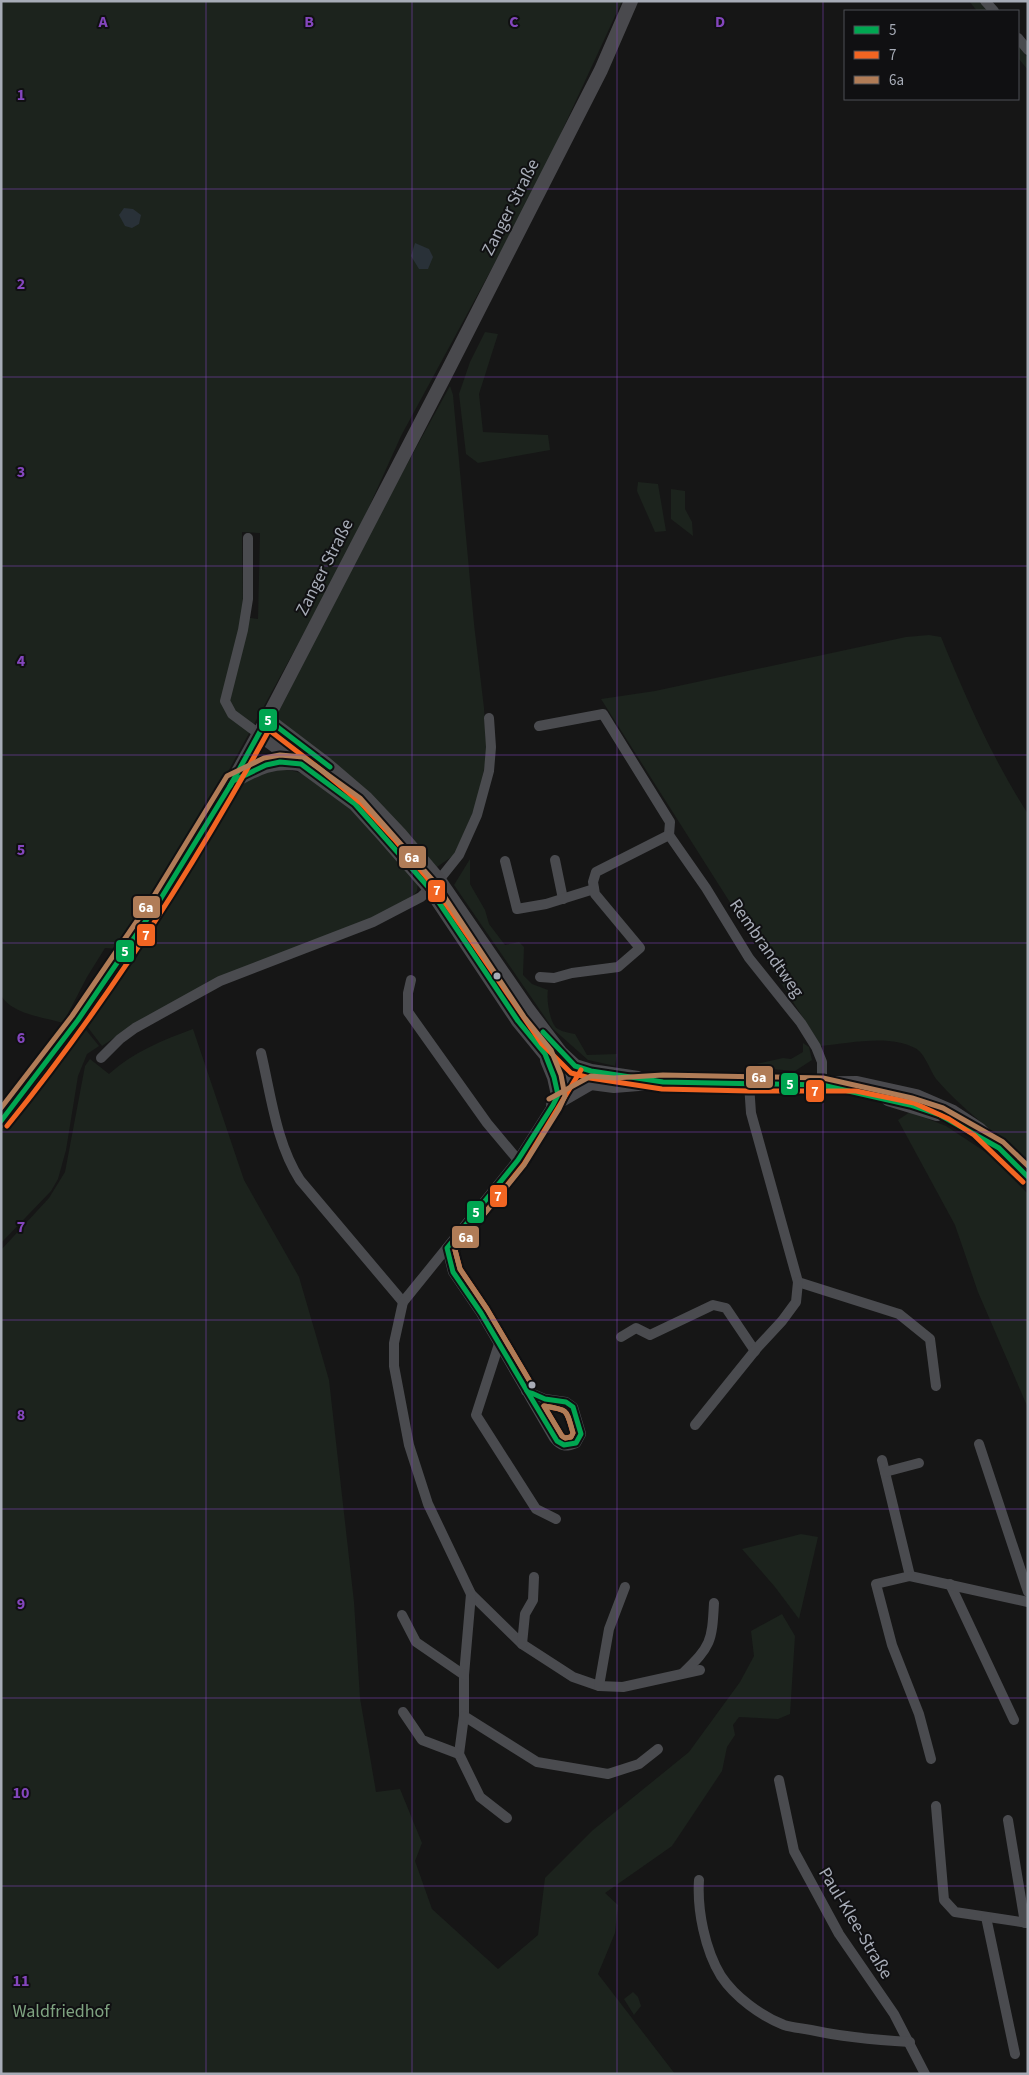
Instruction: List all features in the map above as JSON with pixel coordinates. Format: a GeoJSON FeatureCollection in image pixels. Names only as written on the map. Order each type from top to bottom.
{"type":"FeatureCollection","features":[{"type":"Feature","properties":{"kind":"street","name":"Zanger Straße"},"geometry":{"type":"LineString","coordinates":[[1,1121],[78,1020],[153,911],[233,781],[267,719],[601,70],[631,1]]}},
{"type":"Feature","properties":{"kind":"street"},"geometry":{"type":"LineString","coordinates":[[1019,39],[1028,50]]}},
{"type":"Feature","properties":{"kind":"street"},"geometry":{"type":"LineString","coordinates":[[248,538],[248,599],[244,630],[225,701],[232,714],[355,804],[434,885],[572,1071]]}},
{"type":"Feature","properties":{"kind":"street","name":"Rembrandtweg"},"geometry":{"type":"LineString","coordinates":[[539,726],[603,714],[670,822],[669,835],[706,888],[749,958],[801,1023],[816,1047],[822,1062],[822,1085]]}},
{"type":"Feature","properties":{"kind":"street"},"geometry":{"type":"LineString","coordinates":[[102,1058],[120,1039],[135,1028],[220,981],[373,922],[421,897],[434,885],[459,855],[477,814],[489,771],[489,718]]}},
{"type":"Feature","properties":{"kind":"street"},"geometry":{"type":"LineString","coordinates":[[267,719],[325,763],[366,798],[400,834],[434,885],[518,1021],[545,1054],[554,1077],[556,1100]]}},
{"type":"Feature","properties":{"kind":"street"},"geometry":{"type":"LineString","coordinates":[[233,781],[266,765],[280,762],[301,764]]}},
{"type":"Feature","properties":{"kind":"street"},"geometry":{"type":"LineString","coordinates":[[540,977],[554,978],[572,972],[618,967],[640,948],[596,894],[593,882],[596,872],[669,835]]}},
{"type":"Feature","properties":{"kind":"street"},"geometry":{"type":"LineString","coordinates":[[555,860],[564,899]]}},
{"type":"Feature","properties":{"kind":"street"},"geometry":{"type":"LineString","coordinates":[[505,861],[516,909],[564,899],[594,889]]}},
{"type":"Feature","properties":{"kind":"street"},"geometry":{"type":"LineString","coordinates":[[411,980],[408,993],[408,1012],[487,1123],[518,1160]]}},
{"type":"Feature","properties":{"kind":"street"},"geometry":{"type":"LineString","coordinates":[[261,1053],[282,1143],[290,1165],[300,1180],[403,1302]]}},
{"type":"Feature","properties":{"kind":"street"},"geometry":{"type":"LineString","coordinates":[[545,1054],[591,1083],[614,1086],[663,1082],[822,1085],[857,1083],[916,1096],[960,1116],[979,1129],[1028,1177]]}},
{"type":"Feature","properties":{"kind":"street"},"geometry":{"type":"LineString","coordinates":[[572,1071],[597,1072],[663,1082]]}},
{"type":"Feature","properties":{"kind":"street"},"geometry":{"type":"LineString","coordinates":[[572,1071],[518,1160],[403,1302],[394,1343],[394,1366],[409,1445],[428,1504],[470,1594],[522,1644],[573,1677],[599,1686],[623,1687],[700,1670]]}},
{"type":"Feature","properties":{"kind":"street"},"geometry":{"type":"LineString","coordinates":[[556,1100],[591,1083]]}},
{"type":"Feature","properties":{"kind":"street"},"geometry":{"type":"LineString","coordinates":[[695,1426],[796,1302],[798,1282],[751,1113],[749,1084]]}},
{"type":"Feature","properties":{"kind":"street"},"geometry":{"type":"LineString","coordinates":[[447,1248],[453,1272],[466,1289],[526,1391],[559,1444],[569,1445],[576,1443],[581,1434],[573,1407],[566,1402],[545,1399],[526,1391]]}},
{"type":"Feature","properties":{"kind":"street"},"geometry":{"type":"LineString","coordinates":[[798,1282],[899,1314],[930,1339],[936,1386]]}},
{"type":"Feature","properties":{"kind":"street"},"geometry":{"type":"LineString","coordinates":[[620,1337],[636,1328],[650,1335],[713,1305],[726,1308],[755,1351]]}},
{"type":"Feature","properties":{"kind":"street"},"geometry":{"type":"LineString","coordinates":[[499,1344],[476,1415],[536,1509],[556,1519]]}},
{"type":"Feature","properties":{"kind":"street"},"geometry":{"type":"LineString","coordinates":[[979,1444],[1028,1592]]}},
{"type":"Feature","properties":{"kind":"street"},"geometry":{"type":"LineString","coordinates":[[882,1460],[910,1576]]}},
{"type":"Feature","properties":{"kind":"street"},"geometry":{"type":"LineString","coordinates":[[885,1472],[919,1463]]}},
{"type":"Feature","properties":{"kind":"street"},"geometry":{"type":"LineString","coordinates":[[930,1759],[919,1714],[892,1645],[876,1584],[910,1576],[1028,1602]]}},
{"type":"Feature","properties":{"kind":"street"},"geometry":{"type":"LineString","coordinates":[[522,1644],[526,1614],[533,1600],[534,1577]]}},
{"type":"Feature","properties":{"kind":"street"},"geometry":{"type":"LineString","coordinates":[[950,1584],[1014,1720]]}},
{"type":"Feature","properties":{"kind":"street"},"geometry":{"type":"LineString","coordinates":[[599,1686],[609,1629],[625,1587]]}},
{"type":"Feature","properties":{"kind":"street"},"geometry":{"type":"LineString","coordinates":[[470,1594],[464,1675],[464,1716],[459,1754],[480,1798],[506,1818]]}},
{"type":"Feature","properties":{"kind":"street"},"geometry":{"type":"LineString","coordinates":[[683,1673],[704,1652],[713,1631],[714,1603]]}},
{"type":"Feature","properties":{"kind":"street"},"geometry":{"type":"LineString","coordinates":[[402,1615],[416,1642],[464,1675]]}},
{"type":"Feature","properties":{"kind":"street"},"geometry":{"type":"LineString","coordinates":[[403,1712],[422,1740],[459,1754]]}},
{"type":"Feature","properties":{"kind":"street"},"geometry":{"type":"LineString","coordinates":[[464,1716],[537,1762],[608,1774],[639,1764],[658,1750]]}},
{"type":"Feature","properties":{"kind":"street","name":"Paul-Klee-Straße"},"geometry":{"type":"LineString","coordinates":[[779,1780],[794,1851],[840,1934],[894,2014],[926,2074]]}},
{"type":"Feature","properties":{"kind":"street"},"geometry":{"type":"LineString","coordinates":[[936,1806],[944,1900],[955,1912],[1026,1923],[1008,1820]]}},
{"type":"Feature","properties":{"kind":"street"},"geometry":{"type":"LineString","coordinates":[[698,1880],[698,1905],[703,1927],[711,1952],[722,1976],[743,1999],[761,2013],[785,2025],[832,2034],[910,2042]]}},
{"type":"Feature","properties":{"kind":"street"},"geometry":{"type":"LineString","coordinates":[[986,1917],[1015,2054]]}},
{"type":"Feature","properties":{"kind":"green space"},"geometry":{"type":"Polygon","coordinates":[[[1,1],[622,1],[537,185],[401,436],[350,549],[202,819],[120,949],[105,948],[87,977],[63,1023],[20,1011],[12,1007],[1,995],[1,1]],[[242,532],[243,617],[258,619],[260,533],[242,532]]]}},
{"type":"Feature","properties":{"kind":"green space"},"geometry":{"type":"Polygon","coordinates":[[[969,1],[979,1],[986,10],[976,10],[969,1]]]}},
{"type":"Feature","properties":{"kind":"green space"},"geometry":{"type":"Polygon","coordinates":[[[1019,47],[1028,58],[1028,70],[1019,59],[1019,47]]]}},
{"type":"Feature","properties":{"kind":"green space"},"geometry":{"type":"Polygon","coordinates":[[[485,332],[498,334],[479,394],[483,432],[548,435],[550,450],[478,463],[466,454],[459,394],[470,362],[485,332]]]}},
{"type":"Feature","properties":{"kind":"green space"},"geometry":{"type":"Polygon","coordinates":[[[450,386],[453,395],[474,624],[484,708],[487,756],[476,805],[454,855],[437,867],[369,797],[276,717],[367,537],[450,386]]]}},
{"type":"Feature","properties":{"kind":"green space"},"geometry":{"type":"Polygon","coordinates":[[[638,482],[658,484],[666,531],[655,532],[637,491],[638,482]]]}},
{"type":"Feature","properties":{"kind":"green space"},"geometry":{"type":"Polygon","coordinates":[[[671,489],[685,491],[685,509],[692,522],[693,536],[671,519],[671,489]]]}},
{"type":"Feature","properties":{"kind":"green space"},"geometry":{"type":"Polygon","coordinates":[[[929,635],[941,637],[980,727],[1028,814],[1028,1167],[1006,1144],[948,1092],[937,1080],[919,1050],[894,1041],[882,1040],[821,1046],[601,699],[655,691],[906,637],[929,635]]]}},
{"type":"Feature","properties":{"kind":"green space"},"geometry":{"type":"Polygon","coordinates":[[[266,769],[297,772],[322,785],[337,797],[352,810],[418,883],[417,891],[409,902],[142,1019],[102,1046],[83,1021],[142,939],[234,789],[266,769]]]}},
{"type":"Feature","properties":{"kind":"green space"},"geometry":{"type":"Polygon","coordinates":[[[470,859],[470,884],[485,910],[489,924],[505,945],[519,942],[524,947],[523,975],[532,984],[548,990],[549,1011],[555,1027],[575,1034],[587,1055],[617,1054],[615,1066],[588,1060],[553,1029],[454,885],[470,859]]]}},
{"type":"Feature","properties":{"kind":"green space"},"geometry":{"type":"Polygon","coordinates":[[[81,1024],[99,1046],[87,1054],[78,1076],[66,1150],[58,1179],[51,1191],[1,1243],[1,1128],[81,1024]]]}},
{"type":"Feature","properties":{"kind":"green space","name":"Waldfriedhof"},"geometry":{"type":"Polygon","coordinates":[[[193,1029],[244,1180],[299,1277],[329,1380],[354,1602],[360,1698],[376,1792],[400,1789],[422,1843],[415,1861],[432,1909],[498,1969],[538,1935],[545,1878],[593,1830],[689,1752],[740,1682],[754,1656],[751,1631],[782,1614],[795,1636],[790,1714],[778,1719],[739,1717],[733,1725],[735,1735],[727,1747],[722,1771],[672,1846],[605,1893],[618,1905],[615,1933],[598,1974],[675,2074],[1,2074],[1,1250],[49,1198],[65,1172],[85,1066],[90,1059],[109,1074],[138,1053],[193,1029]]]}},
{"type":"Feature","properties":{"kind":"green space"},"geometry":{"type":"Polygon","coordinates":[[[803,1043],[809,1047],[812,1060],[795,1071],[760,1068],[756,1064],[783,1058],[791,1059],[803,1052],[803,1043]]]}},
{"type":"Feature","properties":{"kind":"green space"},"geometry":{"type":"Polygon","coordinates":[[[910,1112],[946,1126],[990,1155],[1028,1194],[1028,1408],[978,1292],[955,1225],[898,1120],[910,1112]]]}},
{"type":"Feature","properties":{"kind":"green space"},"geometry":{"type":"Polygon","coordinates":[[[801,1534],[818,1537],[799,1619],[775,1587],[742,1549],[801,1534]]]}},
{"type":"Feature","properties":{"kind":"green space"},"geometry":{"type":"Polygon","coordinates":[[[633,1992],[638,1997],[641,2006],[634,2015],[624,1999],[633,1992]]]}},
{"type":"Feature","properties":{"kind":"shaded area"},"geometry":{"type":"Polygon","coordinates":[[[124,208],[133,209],[141,215],[139,224],[132,228],[125,226],[119,215],[124,208]]]}},
{"type":"Feature","properties":{"kind":"shaded area"},"geometry":{"type":"Polygon","coordinates":[[[415,243],[429,249],[433,257],[428,269],[419,269],[411,256],[415,243]]]}},
{"type":"Feature","properties":{"kind":"transit line","name":"5"},"geometry":{"type":"LineString","coordinates":[[230,786],[267,719],[330,767]]}},
{"type":"Feature","properties":{"kind":"transit line","name":"7"},"geometry":{"type":"LineString","coordinates":[[7,1126],[79,1032],[147,934],[210,833],[269,730],[361,803],[394,839],[433,885],[542,1044],[571,1073],[590,1078],[662,1089],[856,1091],[914,1103],[949,1119],[974,1135],[1023,1182]]}},
{"type":"Feature","properties":{"kind":"transit line","name":"6a"},"geometry":{"type":"LineString","coordinates":[[1,1108],[72,1016],[152,899],[227,776],[264,758],[280,755],[303,757],[360,798],[436,884],[524,1017],[551,1050],[561,1075],[565,1096],[559,1109],[524,1165],[455,1250],[460,1269],[487,1309],[532,1385]]}},
{"type":"Feature","properties":{"kind":"transit line","name":"5"},"geometry":{"type":"LineString","coordinates":[[1,1121],[78,1020],[158,903],[233,781],[266,765],[280,762],[301,764],[355,804],[430,889],[518,1021],[545,1054],[554,1077],[558,1095],[553,1105],[518,1160],[447,1248],[453,1272],[481,1313],[527,1391]]}},
{"type":"Feature","properties":{"kind":"transit line","name":"5"},"geometry":{"type":"LineString","coordinates":[[543,1032],[575,1066],[591,1071],[663,1082],[822,1085],[910,1105],[940,1115],[999,1148],[1028,1177]]}},
{"type":"Feature","properties":{"kind":"transit line","name":"7"},"geometry":{"type":"LineString","coordinates":[[532,1385],[487,1309],[460,1269],[455,1250],[524,1164],[581,1070]]}},
{"type":"Feature","properties":{"kind":"transit line","name":"6a"},"geometry":{"type":"LineString","coordinates":[[549,1099],[591,1076],[614,1078],[663,1075],[823,1078],[912,1098],[943,1108],[1003,1142],[1028,1166]]}},
{"type":"Feature","properties":{"kind":"transit line","name":"5"},"geometry":{"type":"LineString","coordinates":[[527,1391],[545,1399],[566,1402],[573,1407],[581,1434],[576,1443],[564,1445],[557,1441],[527,1391]]}},
{"type":"Feature","properties":{"kind":"transit line","name":"7"},"geometry":{"type":"LineString","coordinates":[[544,1406],[565,1412],[573,1433],[571,1437],[565,1438],[562,1436],[544,1406]]}},
{"type":"Feature","properties":{"kind":"transit line","name":"6a"},"geometry":{"type":"LineString","coordinates":[[544,1406],[565,1412],[573,1433],[571,1437],[565,1438],[562,1436],[544,1406]]}}]}
